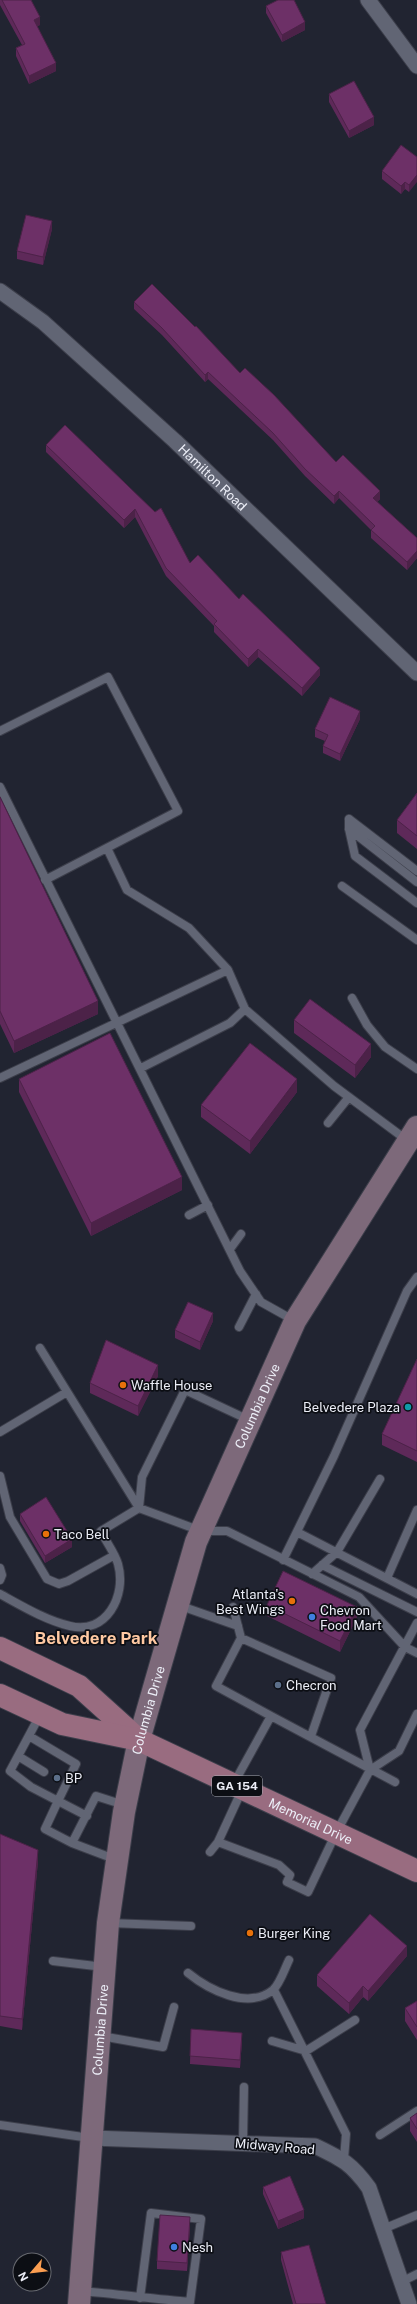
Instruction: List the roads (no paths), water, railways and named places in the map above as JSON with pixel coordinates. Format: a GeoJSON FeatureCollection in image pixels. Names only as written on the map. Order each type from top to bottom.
{"type":"FeatureCollection","features":[{"type":"Feature","properties":{"kind":"main road","name":"Columbia Drive"},"geometry":{"type":"LineString","coordinates":[[80,2298],[108,1923],[126,1805],[139,1740],[201,1531],[295,1321],[414,1138]]}},
{"type":"Feature","properties":{"kind":"main road","name":"Memorial Drive"},"geometry":{"type":"LineString","coordinates":[[0,1648],[79,1686],[139,1740]]}},
{"type":"Feature","properties":{"kind":"main road","name":"Memorial Drive"},"geometry":{"type":"LineString","coordinates":[[0,1695],[62,1724],[139,1740],[417,1872]]}},
{"type":"Feature","properties":{"kind":"street"},"geometry":{"type":"LineString","coordinates":[[368,0],[417,66]]}},
{"type":"Feature","properties":{"kind":"street","name":"Hamilton Road"},"geometry":{"type":"LineString","coordinates":[[0,291],[44,322],[175,441],[417,673]]}},
{"type":"Feature","properties":{"kind":"street","name":"Midway Road"},"geometry":{"type":"LineString","coordinates":[[92,2138],[244,2142],[315,2146],[344,2159],[357,2172],[369,2188],[409,2304]]}},
{"type":"Feature","properties":{"kind":"lane"},"geometry":{"type":"LineString","coordinates":[[0,731],[108,677],[178,810],[45,880]]}},
{"type":"Feature","properties":{"kind":"lane"},"geometry":{"type":"LineString","coordinates":[[0,787],[116,1022],[141,1068],[230,1250],[261,1302],[295,1321]]}},
{"type":"Feature","properties":{"kind":"lane"},"geometry":{"type":"LineString","coordinates":[[417,871],[349,819],[349,828],[355,856],[417,903]]}},
{"type":"Feature","properties":{"kind":"lane"},"geometry":{"type":"LineString","coordinates":[[349,828],[417,882]]}},
{"type":"Feature","properties":{"kind":"lane"},"geometry":{"type":"LineString","coordinates":[[107,848],[128,890],[190,928],[228,970],[245,1009],[349,1097],[414,1138]]}},
{"type":"Feature","properties":{"kind":"lane"},"geometry":{"type":"LineString","coordinates":[[342,886],[417,940]]}},
{"type":"Feature","properties":{"kind":"lane"},"geometry":{"type":"LineString","coordinates":[[0,1078],[228,970]]}},
{"type":"Feature","properties":{"kind":"lane"},"geometry":{"type":"LineString","coordinates":[[352,998],[367,1025],[386,1047],[417,1069]]}},
{"type":"Feature","properties":{"kind":"lane"},"geometry":{"type":"LineString","coordinates":[[141,1068],[230,1022],[245,1009]]}},
{"type":"Feature","properties":{"kind":"lane"},"geometry":{"type":"LineString","coordinates":[[328,1123],[349,1097]]}},
{"type":"Feature","properties":{"kind":"lane"},"geometry":{"type":"LineString","coordinates":[[189,1215],[208,1205]]}},
{"type":"Feature","properties":{"kind":"lane"},"geometry":{"type":"LineString","coordinates":[[230,1250],[241,1234]]}},
{"type":"Feature","properties":{"kind":"lane"},"geometry":{"type":"LineString","coordinates":[[284,1560],[334,1456],[407,1290],[417,1277]]}},
{"type":"Feature","properties":{"kind":"lane"},"geometry":{"type":"LineString","coordinates":[[239,1327],[256,1294]]}},
{"type":"Feature","properties":{"kind":"lane"},"geometry":{"type":"LineString","coordinates":[[40,1348],[139,1508],[201,1531],[227,1531],[359,1598],[405,1647],[417,1653]]}},
{"type":"Feature","properties":{"kind":"lane"},"geometry":{"type":"LineString","coordinates":[[139,1508],[142,1477],[185,1390],[250,1421]]}},
{"type":"Feature","properties":{"kind":"lane"},"geometry":{"type":"LineString","coordinates":[[0,1432],[67,1392]]}},
{"type":"Feature","properties":{"kind":"lane"},"geometry":{"type":"LineString","coordinates":[[0,1476],[10,1517],[47,1579],[59,1584],[68,1581],[114,1556]]}},
{"type":"Feature","properties":{"kind":"lane"},"geometry":{"type":"LineString","coordinates":[[312,1574],[337,1552],[380,1479]]}},
{"type":"Feature","properties":{"kind":"lane"},"geometry":{"type":"LineString","coordinates":[[0,1594],[31,1611],[70,1626],[90,1626],[107,1617],[115,1607],[119,1592],[118,1564],[101,1531],[139,1508]]}},
{"type":"Feature","properties":{"kind":"lane"},"geometry":{"type":"LineString","coordinates":[[387,1578],[417,1510]]}},
{"type":"Feature","properties":{"kind":"lane"},"geometry":{"type":"LineString","coordinates":[[297,1532],[417,1594]]}},
{"type":"Feature","properties":{"kind":"lane"},"geometry":{"type":"LineString","coordinates":[[322,1566],[417,1612]]}},
{"type":"Feature","properties":{"kind":"lane"},"geometry":{"type":"LineString","coordinates":[[0,1568],[2,1575],[0,1580]]}},
{"type":"Feature","properties":{"kind":"lane"},"geometry":{"type":"LineString","coordinates":[[178,1605],[238,1626]]}},
{"type":"Feature","properties":{"kind":"lane"},"geometry":{"type":"LineString","coordinates":[[233,1607],[240,1638],[216,1686],[311,1736],[370,1770],[395,1782]]}},
{"type":"Feature","properties":{"kind":"lane"},"geometry":{"type":"LineString","coordinates":[[370,1770],[360,1730],[417,1623]]}},
{"type":"Feature","properties":{"kind":"lane"},"geometry":{"type":"LineString","coordinates":[[240,1638],[331,1678],[311,1736]]}},
{"type":"Feature","properties":{"kind":"lane"},"geometry":{"type":"LineString","coordinates":[[40,1714],[10,1771],[31,1787],[87,1816]]}},
{"type":"Feature","properties":{"kind":"lane"},"geometry":{"type":"LineString","coordinates":[[218,1842],[279,1865],[290,1875],[287,1882],[308,1892],[336,1833],[370,1770],[399,1751],[417,1714]]}},
{"type":"Feature","properties":{"kind":"lane"},"geometry":{"type":"LineString","coordinates":[[210,1852],[218,1842],[238,1787],[271,1716]]}},
{"type":"Feature","properties":{"kind":"lane"},"geometry":{"type":"LineString","coordinates":[[29,1736],[76,1764],[64,1784],[45,1829],[72,1843],[117,1860]]}},
{"type":"Feature","properties":{"kind":"lane"},"geometry":{"type":"LineString","coordinates":[[18,1756],[44,1772]]}},
{"type":"Feature","properties":{"kind":"lane"},"geometry":{"type":"LineString","coordinates":[[72,1843],[96,1796],[126,1805]]}},
{"type":"Feature","properties":{"kind":"lane"},"geometry":{"type":"LineString","coordinates":[[108,1923],[190,1926]]}},
{"type":"Feature","properties":{"kind":"lane"},"geometry":{"type":"LineString","coordinates":[[188,1973],[205,1986],[236,1996],[255,2000],[274,1990],[289,1960]]}},
{"type":"Feature","properties":{"kind":"lane"},"geometry":{"type":"LineString","coordinates":[[53,1961],[104,1968]]}},
{"type":"Feature","properties":{"kind":"lane"},"geometry":{"type":"LineString","coordinates":[[274,1990],[306,2051],[346,2134],[344,2159]]}},
{"type":"Feature","properties":{"kind":"lane"},"geometry":{"type":"LineString","coordinates":[[100,2036],[163,2047],[174,2007]]}},
{"type":"Feature","properties":{"kind":"lane"},"geometry":{"type":"LineString","coordinates":[[272,2041],[306,2051],[355,2020]]}},
{"type":"Feature","properties":{"kind":"lane"},"geometry":{"type":"LineString","coordinates":[[244,2087],[244,2142]]}},
{"type":"Feature","properties":{"kind":"lane"},"geometry":{"type":"LineString","coordinates":[[380,2135],[417,2111]]}},
{"type":"Feature","properties":{"kind":"lane"},"geometry":{"type":"LineString","coordinates":[[0,2125],[92,2138]]}},
{"type":"Feature","properties":{"kind":"lane"},"geometry":{"type":"LineString","coordinates":[[80,2298],[140,2298],[190,2302],[201,2219],[151,2213],[140,2298]]}},
{"type":"Feature","properties":{"kind":"lane"},"geometry":{"type":"LineString","coordinates":[[383,2230],[417,2215]]}},
{"type":"Feature","properties":{"kind":"lane"},"geometry":{"type":"LineString","coordinates":[[401,2282],[417,2274]]}},
{"type":"Feature","properties":{"kind":"place","name":"Waffle House"},"geometry":{"type":"Point","coordinates":[123,1385]}},
{"type":"Feature","properties":{"kind":"place","name":"Belvedere Plaza"},"geometry":{"type":"Point","coordinates":[408,1407]}},
{"type":"Feature","properties":{"kind":"place","name":"Taco Bell"},"geometry":{"type":"Point","coordinates":[46,1534]}},
{"type":"Feature","properties":{"kind":"place","name":"Atlanta's Best Wings"},"geometry":{"type":"Point","coordinates":[292,1601]}},
{"type":"Feature","properties":{"kind":"place","name":"Chevron Food Mart"},"geometry":{"type":"Point","coordinates":[312,1617]}},
{"type":"Feature","properties":{"kind":"place","name":"Checron"},"geometry":{"type":"Point","coordinates":[278,1685]}},
{"type":"Feature","properties":{"kind":"place","name":"BP"},"geometry":{"type":"Point","coordinates":[57,1778]}},
{"type":"Feature","properties":{"kind":"place","name":"Burger King"},"geometry":{"type":"Point","coordinates":[250,1933]}},
{"type":"Feature","properties":{"kind":"place","name":"Nesh"},"geometry":{"type":"Point","coordinates":[174,2247]}},
{"type":"Feature","properties":{"kind":"district","name":"Belvedere Park"},"geometry":{"type":"Point","coordinates":[96,1638]}}]}
